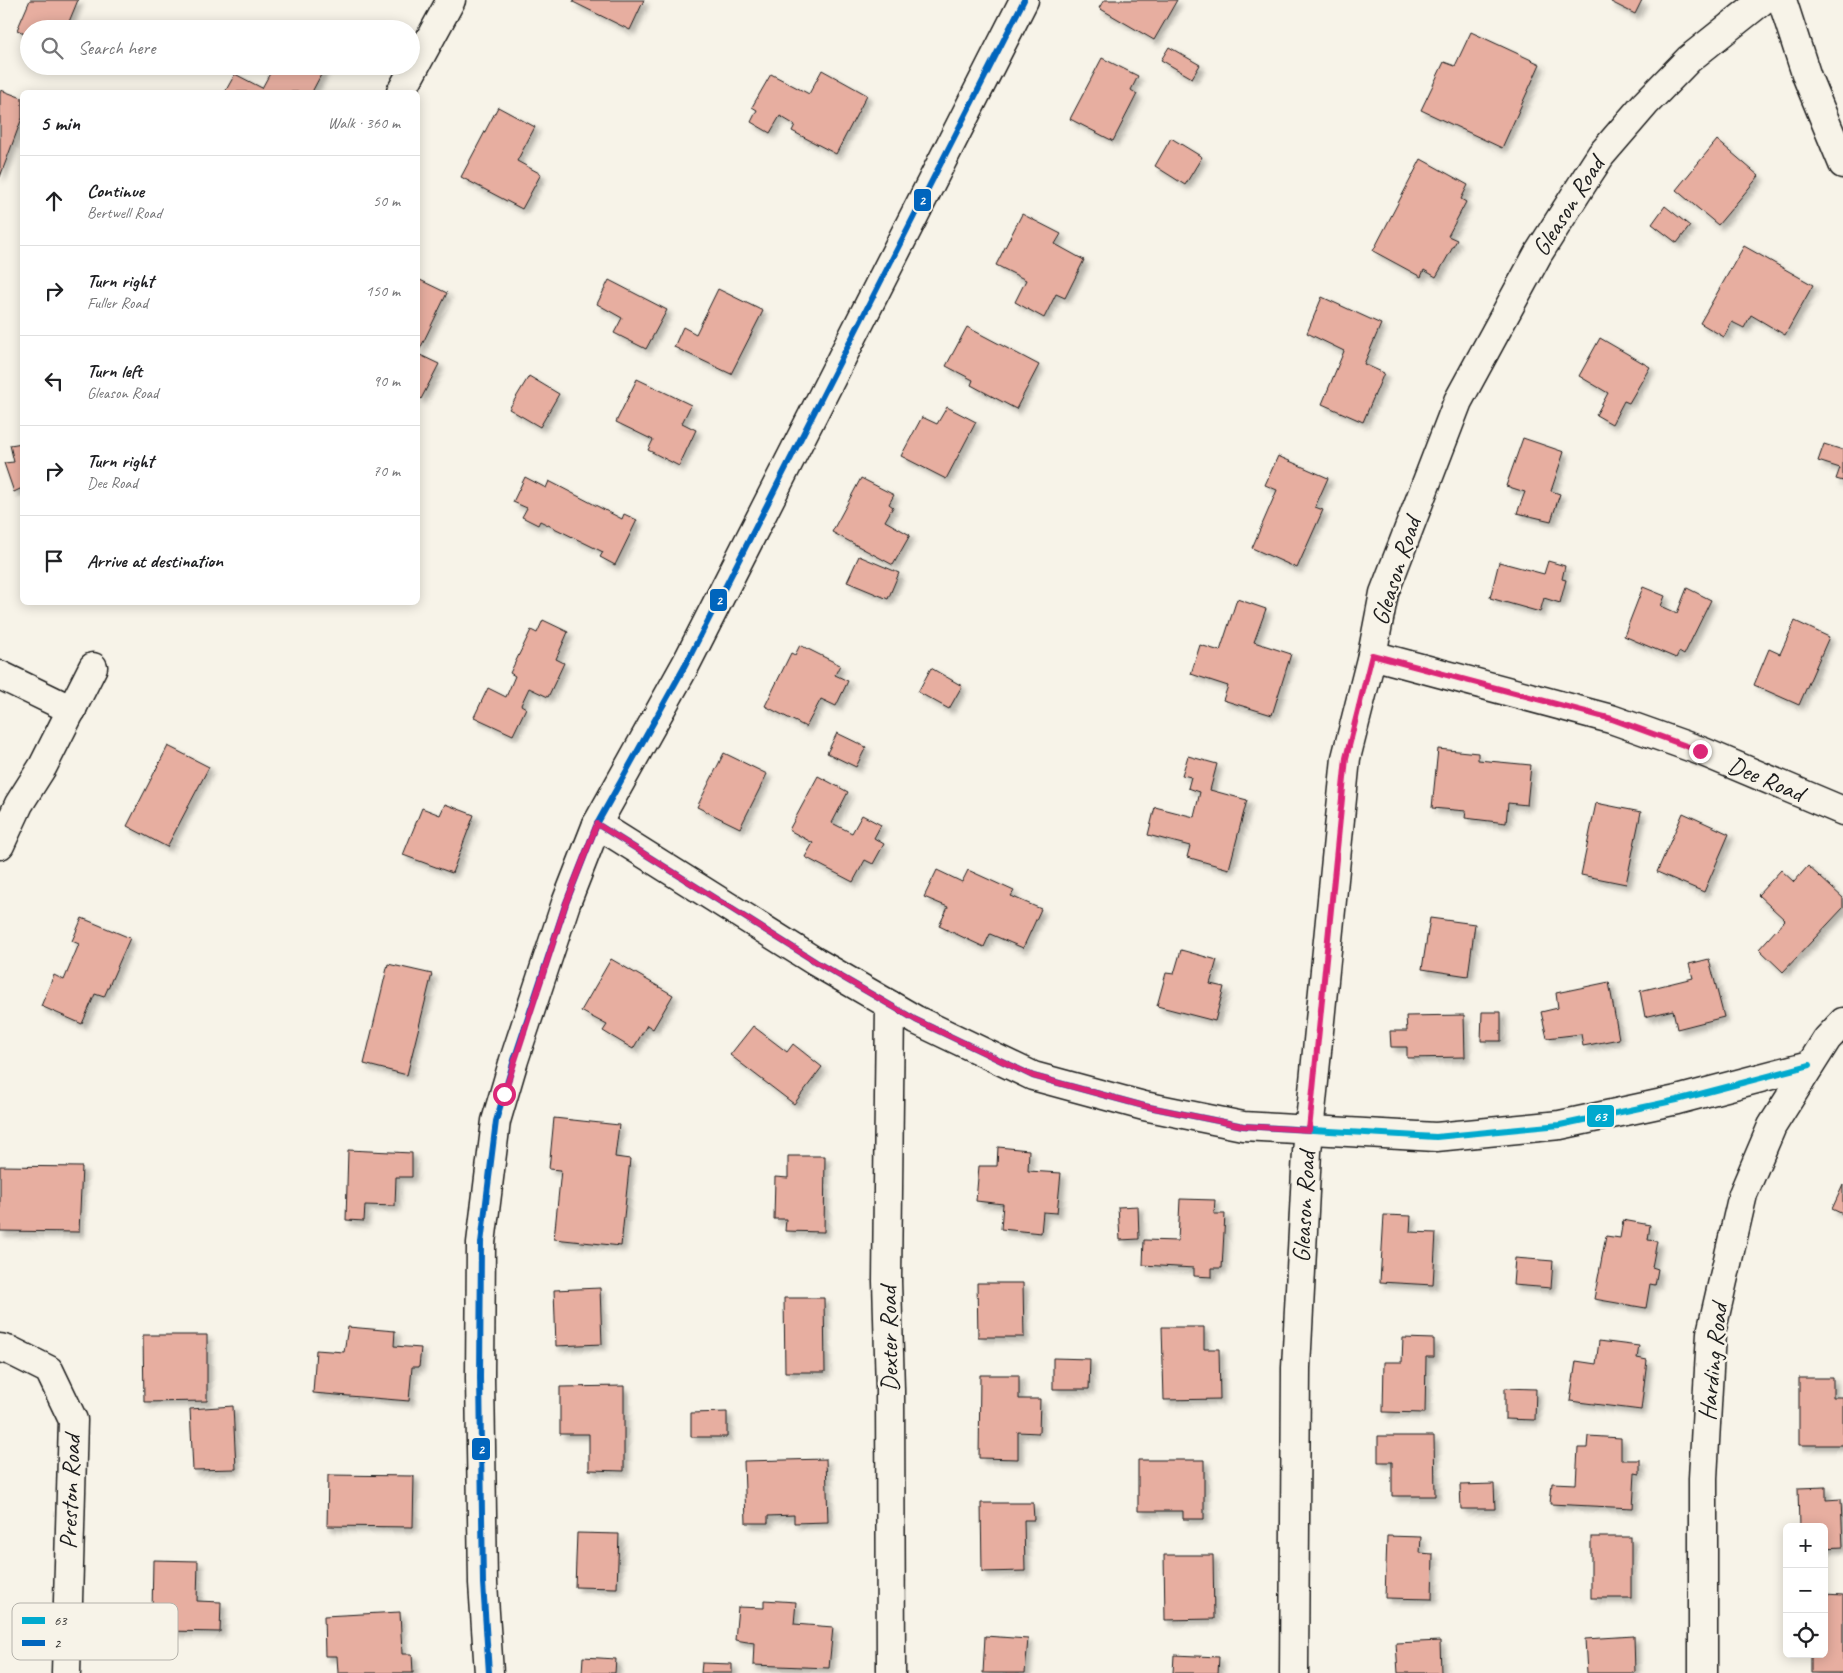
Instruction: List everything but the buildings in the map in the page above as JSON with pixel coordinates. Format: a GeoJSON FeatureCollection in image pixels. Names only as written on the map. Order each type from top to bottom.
{"type":"FeatureCollection","features":[{"type":"Feature","properties":{"kind":"street"},"geometry":{"type":"LineString","coordinates":[[420,57],[451,0]]}},
{"type":"Feature","properties":{"kind":"street"},"geometry":{"type":"LineString","coordinates":[[489,1673],[483,1583],[480,1378],[482,1243],[496,1121],[514,1060],[566,903],[597,824],[686,664],[1024,0]]}},
{"type":"Feature","properties":{"kind":"street","name":"Gleason Road"},"geometry":{"type":"LineString","coordinates":[[1294,1673],[1296,1368],[1309,1130],[1346,758],[1372,655],[1384,593],[1458,401],[1538,254],[1601,155],[1645,104],[1689,59],[1763,0]]}},
{"type":"Feature","properties":{"kind":"street"},"geometry":{"type":"LineString","coordinates":[[1782,0],[1807,77],[1843,164]]}},
{"type":"Feature","properties":{"kind":"street"},"geometry":{"type":"LineString","coordinates":[[402,90],[410,75]]}},
{"type":"Feature","properties":{"kind":"street","name":"Dee Road"},"geometry":{"type":"LineString","coordinates":[[1372,655],[1612,719],[1700,751],[1843,811]]}},
{"type":"Feature","properties":{"kind":"street"},"geometry":{"type":"LineString","coordinates":[[0,845],[20,804],[43,766],[93,666]]}},
{"type":"Feature","properties":{"kind":"street"},"geometry":{"type":"LineString","coordinates":[[0,675],[72,710]]}},
{"type":"Feature","properties":{"kind":"street"},"geometry":{"type":"LineString","coordinates":[[597,824],[808,957],[890,1005],[916,1020],[1033,1076],[1144,1106],[1234,1124],[1436,1137],[1560,1126],[1677,1100],[1810,1065]]}},
{"type":"Feature","properties":{"kind":"street","name":"Dexter Road"},"geometry":{"type":"LineString","coordinates":[[890,1005],[887,1282],[890,1401],[891,1673]]}},
{"type":"Feature","properties":{"kind":"street","name":"Harding Road"},"geometry":{"type":"LineString","coordinates":[[1703,1673],[1703,1478],[1711,1333],[1743,1194],[1772,1126],[1827,1039],[1843,1022]]}},
{"type":"Feature","properties":{"kind":"street","name":"Preston Road"},"geometry":{"type":"LineString","coordinates":[[0,1348],[11,1351],[49,1370],[73,1420],[68,1603]]}},
{"type":"Feature","properties":{"kind":"street","name":"Preston Road"},"geometry":{"type":"LineString","coordinates":[[66,1660],[66,1673]]}},
{"type":"Feature","properties":{"kind":"transit line","name":"2"},"geometry":{"type":"LineString","coordinates":[[489,1673],[483,1583],[480,1378],[481,1243],[496,1121],[514,1060],[566,903],[597,824],[686,664],[1024,0]]}},
{"type":"Feature","properties":{"kind":"transit line","name":"63"},"geometry":{"type":"LineString","coordinates":[[597,824],[816,962],[916,1020],[1033,1076],[1144,1106],[1243,1126],[1436,1137],[1560,1125],[1677,1100],[1810,1065]]}},
{"type":"Feature","properties":{"kind":"route"},"geometry":{"type":"LineString","coordinates":[[504,1094],[566,903],[597,824],[816,962],[916,1020],[1033,1076],[1144,1106],[1243,1126],[1309,1130],[1346,758],[1372,655],[1612,719],[1700,751]]}}]}
